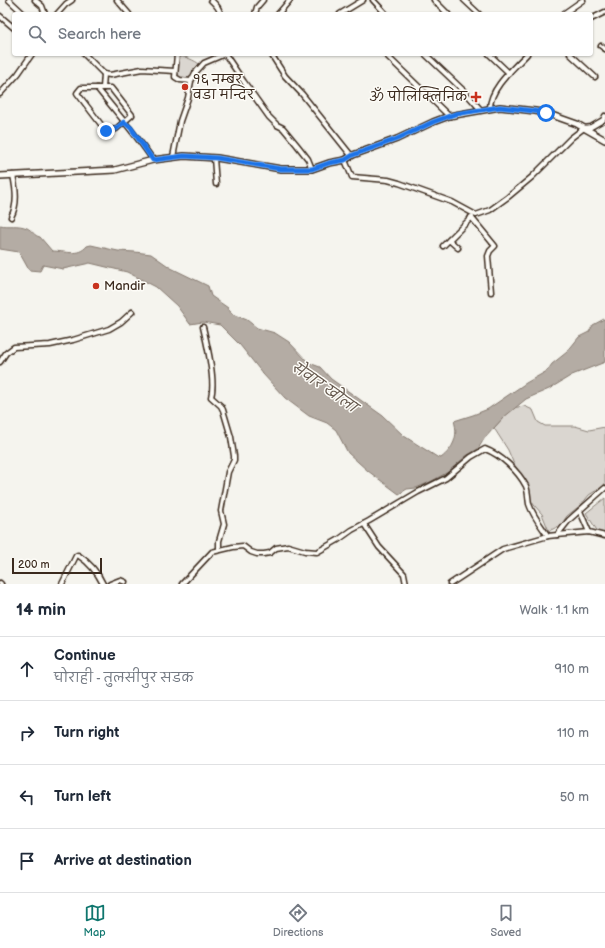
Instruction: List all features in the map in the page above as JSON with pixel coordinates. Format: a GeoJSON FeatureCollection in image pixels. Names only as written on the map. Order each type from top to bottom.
{"type":"FeatureCollection","features":[{"type":"Feature","properties":{"kind":"main road"},"geometry":{"type":"LineString","coordinates":[[0,176],[115,170],[153,160],[184,156],[214,158],[281,169],[312,169],[329,163],[345,160],[353,155],[397,139],[433,122],[450,116],[490,108],[512,108],[534,111],[566,120],[605,140]]}},
{"type":"Feature","properties":{"kind":"street"},"geometry":{"type":"LineString","coordinates":[[9,0],[22,12]]}},
{"type":"Feature","properties":{"kind":"street"},"geometry":{"type":"LineString","coordinates":[[35,0],[42,6],[44,12]]}},
{"type":"Feature","properties":{"kind":"street"},"geometry":{"type":"LineString","coordinates":[[62,0],[66,4]]}},
{"type":"Feature","properties":{"kind":"street"},"geometry":{"type":"LineString","coordinates":[[59,12],[72,0]]}},
{"type":"Feature","properties":{"kind":"street"},"geometry":{"type":"LineString","coordinates":[[117,0],[127,12]]}},
{"type":"Feature","properties":{"kind":"street"},"geometry":{"type":"LineString","coordinates":[[211,0],[220,12]]}},
{"type":"Feature","properties":{"kind":"street"},"geometry":{"type":"LineString","coordinates":[[256,12],[257,7],[263,0]]}},
{"type":"Feature","properties":{"kind":"street"},"geometry":{"type":"LineString","coordinates":[[280,12],[290,0]]}},
{"type":"Feature","properties":{"kind":"street"},"geometry":{"type":"LineString","coordinates":[[347,12],[363,0]]}},
{"type":"Feature","properties":{"kind":"street"},"geometry":{"type":"LineString","coordinates":[[373,0],[384,12]]}},
{"type":"Feature","properties":{"kind":"street"},"geometry":{"type":"LineString","coordinates":[[434,0],[446,12]]}},
{"type":"Feature","properties":{"kind":"street"},"geometry":{"type":"LineString","coordinates":[[464,0],[477,12]]}},
{"type":"Feature","properties":{"kind":"street"},"geometry":{"type":"LineString","coordinates":[[566,12],[583,0]]}},
{"type":"Feature","properties":{"kind":"street"},"geometry":{"type":"LineString","coordinates":[[593,18],[605,12]]}},
{"type":"Feature","properties":{"kind":"street"},"geometry":{"type":"LineString","coordinates":[[0,16],[12,26]]}},
{"type":"Feature","properties":{"kind":"street"},"geometry":{"type":"LineString","coordinates":[[0,94],[18,74],[31,56]]}},
{"type":"Feature","properties":{"kind":"street"},"geometry":{"type":"LineString","coordinates":[[86,56],[104,74],[110,75],[142,69],[175,70]]}},
{"type":"Feature","properties":{"kind":"street"},"geometry":{"type":"LineString","coordinates":[[178,56],[175,70],[176,79],[191,81]]}},
{"type":"Feature","properties":{"kind":"street"},"geometry":{"type":"LineString","coordinates":[[173,157],[180,121],[188,98],[191,81],[195,73],[204,63],[220,56]]}},
{"type":"Feature","properties":{"kind":"street"},"geometry":{"type":"LineString","coordinates":[[226,56],[269,117],[277,125],[283,128],[308,159],[312,169]]}},
{"type":"Feature","properties":{"kind":"street"},"geometry":{"type":"LineString","coordinates":[[273,56],[285,76],[302,94],[346,149],[353,155]]}},
{"type":"Feature","properties":{"kind":"street"},"geometry":{"type":"LineString","coordinates":[[387,56],[450,116]]}},
{"type":"Feature","properties":{"kind":"street"},"geometry":{"type":"LineString","coordinates":[[427,56],[464,91],[481,110]]}},
{"type":"Feature","properties":{"kind":"street"},"geometry":{"type":"LineString","coordinates":[[491,56],[509,73]]}},
{"type":"Feature","properties":{"kind":"street"},"geometry":{"type":"LineString","coordinates":[[490,108],[490,102],[495,91],[524,56]]}},
{"type":"Feature","properties":{"kind":"street"},"geometry":{"type":"LineString","coordinates":[[572,56],[595,77]]}},
{"type":"Feature","properties":{"kind":"street"},"geometry":{"type":"LineString","coordinates":[[103,88],[104,74]]}},
{"type":"Feature","properties":{"kind":"street"},"geometry":{"type":"LineString","coordinates":[[81,88],[97,88],[111,88],[132,115],[116,129],[106,131],[76,93],[81,88]]}},
{"type":"Feature","properties":{"kind":"street"},"geometry":{"type":"LineString","coordinates":[[97,88],[124,122],[131,128],[153,160]]}},
{"type":"Feature","properties":{"kind":"street"},"geometry":{"type":"LineString","coordinates":[[443,246],[471,217],[490,210],[508,197],[532,177],[571,138],[584,128],[591,127],[603,120],[605,116]]}},
{"type":"Feature","properties":{"kind":"street"},"geometry":{"type":"LineString","coordinates":[[214,158],[216,184]]}},
{"type":"Feature","properties":{"kind":"street"},"geometry":{"type":"LineString","coordinates":[[345,160],[352,177],[388,180],[399,183],[452,202],[476,215]]}},
{"type":"Feature","properties":{"kind":"street"},"geometry":{"type":"LineString","coordinates":[[11,217],[15,209],[16,192],[13,175]]}},
{"type":"Feature","properties":{"kind":"street"},"geometry":{"type":"LineString","coordinates":[[471,217],[495,246],[490,251],[488,256],[491,292]]}},
{"type":"Feature","properties":{"kind":"street"},"geometry":{"type":"LineString","coordinates":[[449,240],[458,248]]}},
{"type":"Feature","properties":{"kind":"street"},"geometry":{"type":"LineString","coordinates":[[0,362],[6,352],[14,347],[50,345],[73,340],[109,329],[121,322],[132,312]]}},
{"type":"Feature","properties":{"kind":"street"},"geometry":{"type":"LineString","coordinates":[[203,327],[213,388],[211,397],[221,406],[223,410],[231,437],[234,456],[234,460],[228,472],[221,511],[224,524],[219,541],[219,550]]}},
{"type":"Feature","properties":{"kind":"street"},"geometry":{"type":"LineString","coordinates":[[182,584],[212,552],[219,550],[244,546],[251,552],[264,554],[270,553],[276,548],[288,546],[305,551],[317,552],[418,492],[446,478],[471,457],[485,449],[491,451],[518,475],[526,487],[529,504],[536,520],[548,536]]}},
{"type":"Feature","properties":{"kind":"street"},"geometry":{"type":"LineString","coordinates":[[557,535],[569,520],[605,488]]}},
{"type":"Feature","properties":{"kind":"street"},"geometry":{"type":"LineString","coordinates":[[580,511],[589,532]]}},
{"type":"Feature","properties":{"kind":"street"},"geometry":{"type":"LineString","coordinates":[[364,524],[379,547],[404,574],[406,584]]}},
{"type":"Feature","properties":{"kind":"street"},"geometry":{"type":"LineString","coordinates":[[450,584],[503,549],[548,536],[589,532],[605,536]]}},
{"type":"Feature","properties":{"kind":"street"},"geometry":{"type":"LineString","coordinates":[[62,584],[76,556],[78,555],[97,571],[103,584]]}},
{"type":"Feature","properties":{"kind":"street"},"geometry":{"type":"LineString","coordinates":[[110,584],[120,580],[125,582]]}},
{"type":"Feature","properties":{"kind":"shaded area"},"geometry":{"type":"Polygon","coordinates":[[[180,56],[195,61],[199,64],[195,68],[190,79],[180,78],[177,76],[180,56]]]}},
{"type":"Feature","properties":{"kind":"shaded area"},"geometry":{"type":"Polygon","coordinates":[[[524,406],[533,410],[538,422],[545,426],[575,426],[589,430],[605,427],[605,485],[589,495],[582,504],[567,516],[561,525],[549,531],[542,514],[530,499],[527,486],[508,450],[494,428],[512,408],[524,406]]]}},
{"type":"Feature","properties":{"kind":"shaded area"},"geometry":{"type":"Polygon","coordinates":[[[605,498],[605,534],[598,532],[586,513],[605,498]]]}},
{"type":"Feature","properties":{"kind":"water","name":"सेवार खोला"},"geometry":{"type":"Polygon","coordinates":[[[0,225],[20,226],[27,228],[40,237],[52,251],[71,253],[80,251],[91,245],[118,251],[151,254],[171,268],[208,286],[211,296],[228,308],[232,314],[247,320],[257,328],[275,333],[289,342],[309,363],[320,367],[331,379],[383,416],[404,436],[441,458],[449,451],[454,442],[456,432],[454,421],[488,409],[526,383],[547,371],[552,364],[567,352],[579,337],[589,332],[593,325],[604,319],[605,362],[572,375],[549,389],[526,399],[503,418],[484,439],[478,449],[466,456],[448,472],[430,482],[416,488],[407,489],[399,494],[368,471],[348,453],[336,430],[327,423],[309,416],[285,398],[263,374],[240,345],[220,325],[203,322],[190,324],[177,306],[156,287],[127,272],[90,263],[63,269],[43,265],[40,271],[29,270],[19,252],[0,249],[0,225]]]}},
{"type":"Feature","properties":{"kind":"place","name":"१६ नम्बर वडा मन्दिर"},"geometry":{"type":"Point","coordinates":[185,87]}},
{"type":"Feature","properties":{"kind":"place","name":"ॐ पोलिक्लिनिक"},"geometry":{"type":"Point","coordinates":[476,97]}},
{"type":"Feature","properties":{"kind":"place","name":"Mandir"},"geometry":{"type":"Point","coordinates":[96,286]}},
{"type":"Feature","properties":{"kind":"route"},"geometry":{"type":"LineString","coordinates":[[106,131],[116,129],[124,122],[131,128],[141,141],[153,160],[184,156],[217,158],[281,169],[312,169],[329,163],[345,160],[353,155],[397,139],[433,122],[455,114],[500,107],[546,113]]}}]}
